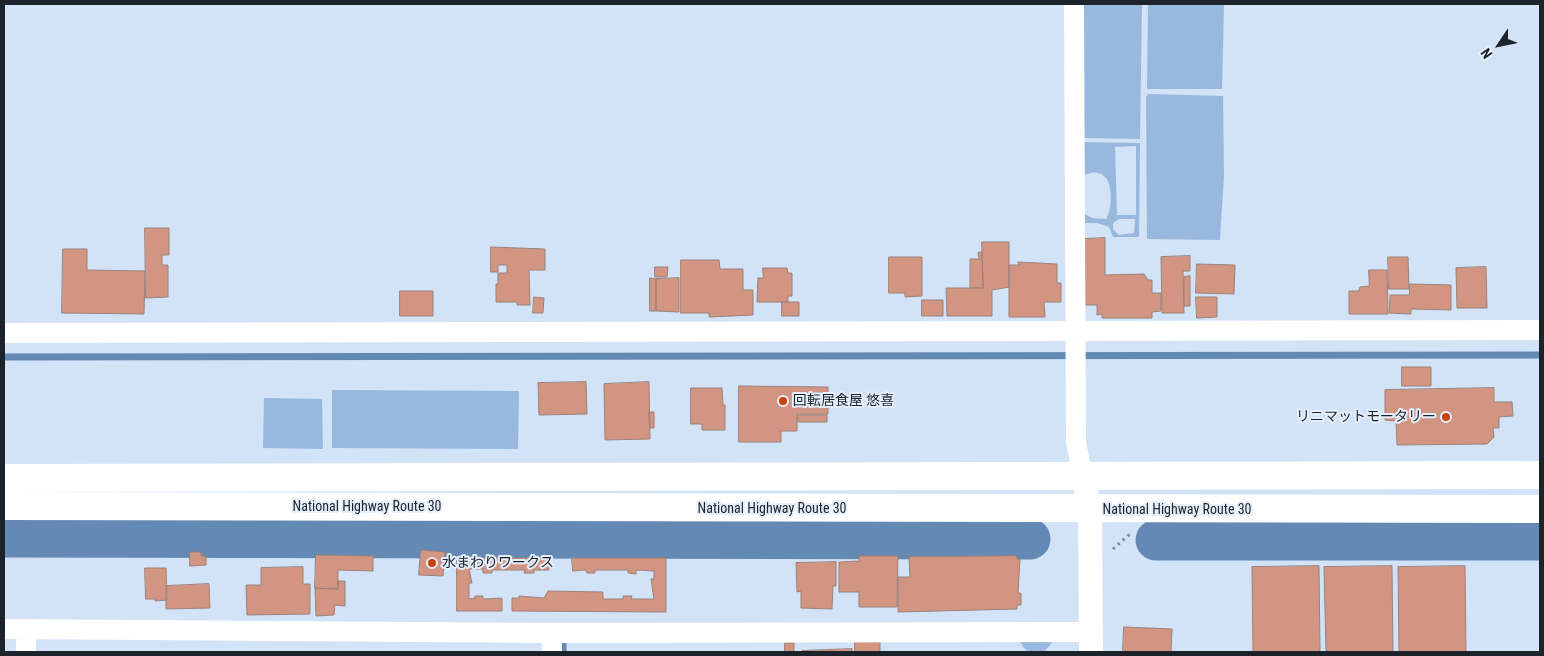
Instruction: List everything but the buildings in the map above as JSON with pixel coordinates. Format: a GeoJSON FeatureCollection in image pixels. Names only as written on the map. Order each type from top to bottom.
{"type":"FeatureCollection","features":[{"type":"Feature","properties":{"kind":"highway"},"geometry":{"type":"LineString","coordinates":[[4,478],[1540,475]]}},
{"type":"Feature","properties":{"kind":"highway","name":"National Highway Route 30"},"geometry":{"type":"LineString","coordinates":[[4,506],[1090,510],[1540,509]]}},
{"type":"Feature","properties":{"kind":"street"},"geometry":{"type":"LineString","coordinates":[[4,629],[552,642],[1091,642],[1090,510],[1076,443],[1074,4]]}},
{"type":"Feature","properties":{"kind":"street"},"geometry":{"type":"LineString","coordinates":[[4,333],[1076,348],[1540,330]]}},
{"type":"Feature","properties":{"kind":"street"},"geometry":{"type":"LineString","coordinates":[[26,629],[26,652]]}},
{"type":"Feature","properties":{"kind":"path"},"geometry":{"type":"LineString","coordinates":[[1109,553],[1138,526]]}},
{"type":"Feature","properties":{"kind":"shaded area"},"geometry":{"type":"Polygon","coordinates":[[[1081,4],[1142,4],[1140,139],[1083,138],[1081,4]]]}},
{"type":"Feature","properties":{"kind":"shaded area"},"geometry":{"type":"Polygon","coordinates":[[[1148,4],[1224,4],[1222,89],[1147,89],[1148,4]]]}},
{"type":"Feature","properties":{"kind":"shaded area"},"geometry":{"type":"Polygon","coordinates":[[[1148,94],[1223,96],[1224,175],[1220,240],[1147,239],[1146,97],[1148,94]]]}},
{"type":"Feature","properties":{"kind":"shaded area"},"geometry":{"type":"Polygon","coordinates":[[[1080,142],[1140,143],[1139,237],[1113,237],[1109,227],[1097,223],[1080,223],[1080,142]],[[1136,146],[1115,147],[1117,215],[1136,215],[1136,146]],[[1094,172],[1084,175],[1085,214],[1092,218],[1106,219],[1110,210],[1111,198],[1108,180],[1103,175],[1094,172]],[[1119,219],[1113,223],[1113,229],[1119,235],[1134,233],[1135,219],[1119,219]]]}},
{"type":"Feature","properties":{"kind":"shaded area"},"geometry":{"type":"Polygon","coordinates":[[[332,390],[519,391],[518,449],[332,448],[332,390]]]}},
{"type":"Feature","properties":{"kind":"shaded area"},"geometry":{"type":"Polygon","coordinates":[[[264,398],[322,399],[323,449],[263,448],[264,398]]]}},
{"type":"Feature","properties":{"kind":"shaded area"},"geometry":{"type":"Polygon","coordinates":[[[1020,640],[1045,640],[1052,643],[1044,652],[1032,652],[1024,648],[1020,640]]]}},
{"type":"Feature","properties":{"kind":"waterway"},"geometry":{"type":"LineString","coordinates":[[4,357],[1540,355]]}},
{"type":"Feature","properties":{"kind":"waterway"},"geometry":{"type":"LineString","coordinates":[[4,537],[1030,539]]}},
{"type":"Feature","properties":{"kind":"waterway"},"geometry":{"type":"LineString","coordinates":[[1156,540],[1540,540]]}},
{"type":"Feature","properties":{"kind":"waterway"},"geometry":{"type":"LineString","coordinates":[[563,640],[563,652]]}},
{"type":"Feature","properties":{"kind":"place","name":"回転居食屋 悠喜"},"geometry":{"type":"Point","coordinates":[783,401]}},
{"type":"Feature","properties":{"kind":"place","name":"リニマットモータリー"},"geometry":{"type":"Point","coordinates":[1446,417]}},
{"type":"Feature","properties":{"kind":"place","name":"水まわりワークス"},"geometry":{"type":"Point","coordinates":[432,563]}}]}
